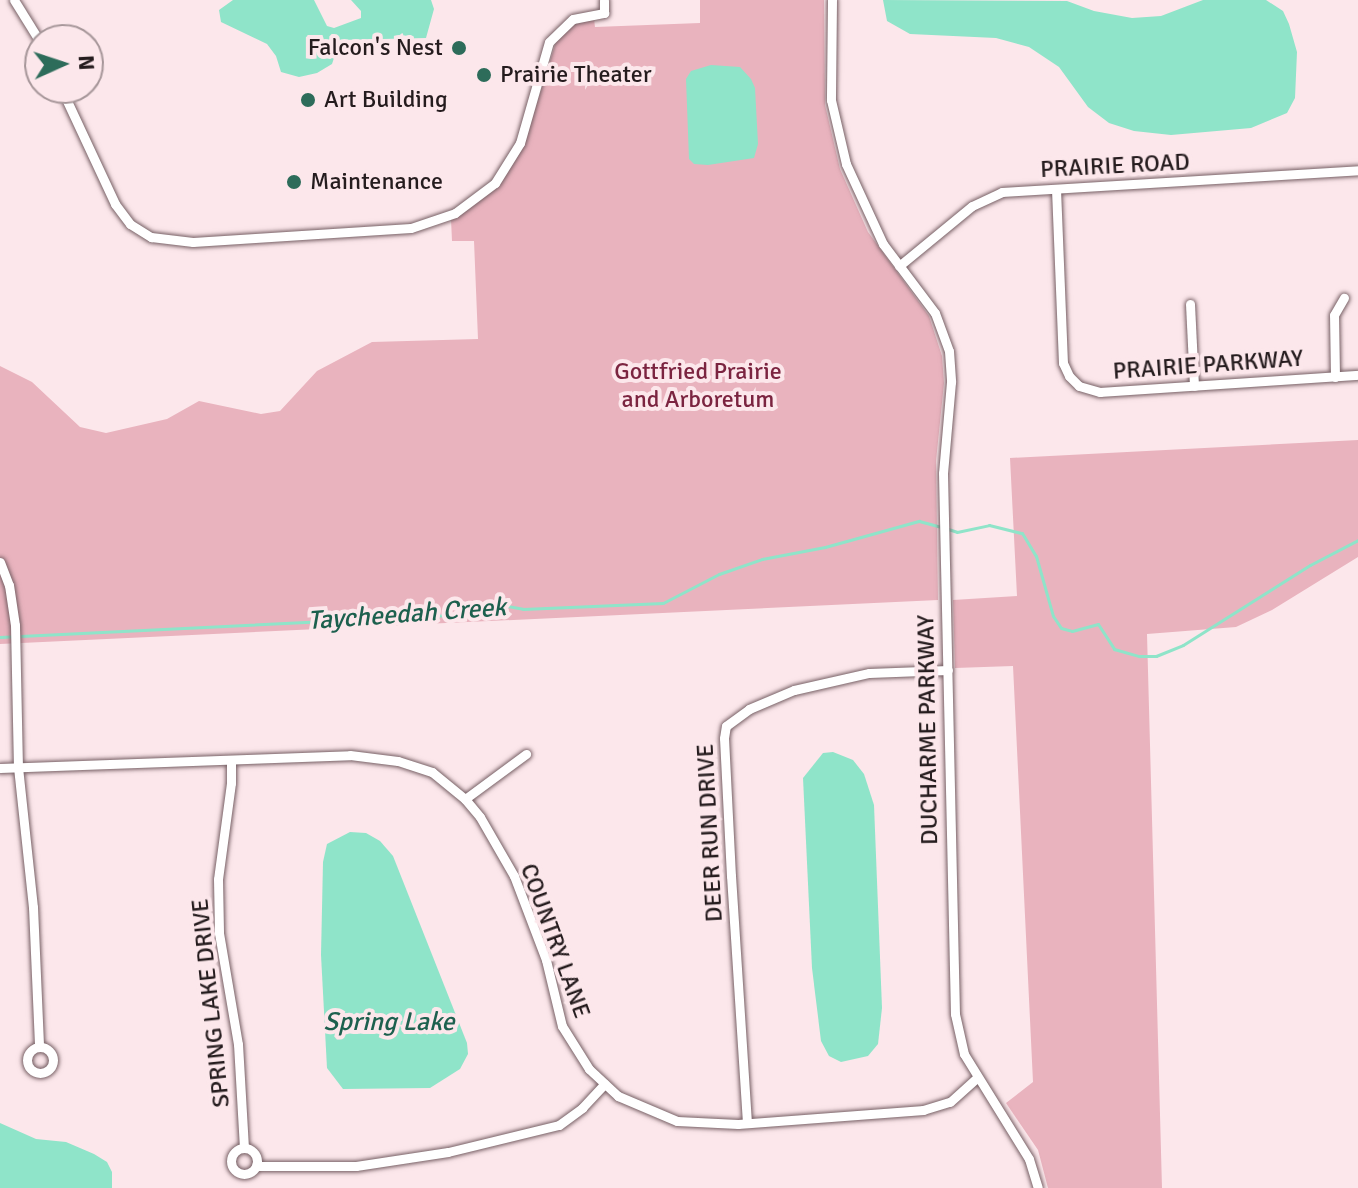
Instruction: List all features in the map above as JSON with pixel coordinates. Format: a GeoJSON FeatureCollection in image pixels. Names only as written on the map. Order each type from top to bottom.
{"type":"FeatureCollection","features":[{"type":"Feature","properties":{"kind":"street"},"geometry":{"type":"LineString","coordinates":[[14,0],[29,24]]}},
{"type":"Feature","properties":{"kind":"street"},"geometry":{"type":"LineString","coordinates":[[68,104],[115,204],[130,224],[151,237],[193,242],[411,228],[455,213],[495,183],[520,143],[549,42],[573,19],[604,13],[604,0]]}},
{"type":"Feature","properties":{"kind":"street","name":"DUCHARME PARKWAY"},"geometry":{"type":"LineString","coordinates":[[832,0],[830,84],[839,140],[863,205],[899,266],[935,313],[949,351],[951,382],[943,459],[943,518],[955,1014],[964,1054],[1029,1159],[1038,1188]]}},
{"type":"Feature","properties":{"kind":"street","name":"PRAIRIE ROAD"},"geometry":{"type":"LineString","coordinates":[[899,266],[984,199],[1002,192],[1358,170]]}},
{"type":"Feature","properties":{"kind":"street","name":"PRAIRIE PARKWAY"},"geometry":{"type":"LineString","coordinates":[[1056,189],[1063,363],[1079,386],[1095,392],[1358,375]]}},
{"type":"Feature","properties":{"kind":"street"},"geometry":{"type":"LineString","coordinates":[[1335,377],[1334,315],[1344,298]]}},
{"type":"Feature","properties":{"kind":"street"},"geometry":{"type":"LineString","coordinates":[[1190,304],[1194,386]]}},
{"type":"Feature","properties":{"kind":"street"},"geometry":{"type":"LineString","coordinates":[[0,562],[12,599],[15,631],[18,767],[33,907],[39,1047]]}},
{"type":"Feature","properties":{"kind":"street","name":"DEER RUN DRIVE"},"geometry":{"type":"LineString","coordinates":[[747,1123],[731,876],[726,726],[759,704],[794,690],[869,673],[948,670]]}},
{"type":"Feature","properties":{"kind":"street"},"geometry":{"type":"LineString","coordinates":[[465,799],[526,754]]}},
{"type":"Feature","properties":{"kind":"street","name":"COUNTRY LANE"},"geometry":{"type":"LineString","coordinates":[[0,768],[350,755],[398,761],[432,772],[465,799],[514,876],[546,960],[562,1026],[589,1069],[618,1096],[649,1112],[677,1121],[747,1123],[923,1110],[950,1102],[977,1078]]}},
{"type":"Feature","properties":{"kind":"street","name":"SPRING LAKE DRIVE"},"geometry":{"type":"LineString","coordinates":[[231,761],[228,814],[218,879],[219,933],[238,1044],[244,1147],[231,1160],[233,1169],[245,1175],[256,1166],[356,1166],[448,1152],[559,1125],[582,1108],[604,1084]]}},
{"type":"Feature","properties":{"kind":"street","name":"SPRING LAKE DRIVE"},"geometry":{"type":"LineString","coordinates":[[244,1147],[257,1157],[256,1166]]}},
{"type":"Feature","properties":{"kind":"green space","name":"Gottfried Prairie and Arboretum"},"geometry":{"type":"Polygon","coordinates":[[[700,0],[824,0],[825,105],[840,169],[868,232],[929,316],[942,356],[944,383],[936,461],[938,600],[0,644],[0,366],[32,382],[80,427],[106,433],[167,419],[199,401],[261,414],[280,411],[317,371],[372,342],[478,339],[474,241],[452,241],[451,219],[493,190],[523,148],[556,42],[571,25],[594,19],[595,27],[700,23],[700,0]]]}},
{"type":"Feature","properties":{"kind":"green space"},"geometry":{"type":"Polygon","coordinates":[[[1358,440],[1358,557],[1272,610],[1236,627],[1147,634],[1162,1188],[1048,1188],[1038,1150],[1006,1103],[1033,1082],[1013,666],[955,668],[953,600],[1017,596],[1010,458],[1358,440]]]}},
{"type":"Feature","properties":{"kind":"water"},"geometry":{"type":"Polygon","coordinates":[[[233,0],[314,0],[327,26],[334,28],[361,18],[361,11],[351,0],[431,0],[434,9],[426,38],[340,40],[332,64],[317,73],[299,77],[281,72],[276,56],[267,44],[221,22],[219,10],[233,0]]]}},
{"type":"Feature","properties":{"kind":"water"},"geometry":{"type":"Polygon","coordinates":[[[883,0],[1067,1],[1094,11],[1132,18],[1161,16],[1203,0],[1266,0],[1283,11],[1289,24],[1297,52],[1295,98],[1287,113],[1251,128],[1171,135],[1134,131],[1109,123],[1088,107],[1059,67],[1029,47],[996,38],[910,34],[887,21],[883,0]]]}},
{"type":"Feature","properties":{"kind":"water"},"geometry":{"type":"Polygon","coordinates":[[[711,65],[740,67],[751,79],[755,88],[758,144],[754,158],[708,165],[694,164],[689,159],[686,79],[691,71],[711,65]]]}},
{"type":"Feature","properties":{"kind":"water"},"geometry":{"type":"Polygon","coordinates":[[[833,752],[853,760],[864,774],[874,805],[882,1008],[878,1044],[868,1056],[841,1062],[829,1056],[821,1041],[812,968],[803,778],[823,753],[833,752]]]}},
{"type":"Feature","properties":{"kind":"water","name":"Spring Lake"},"geometry":{"type":"Polygon","coordinates":[[[350,832],[366,833],[380,841],[393,856],[467,1043],[468,1054],[460,1069],[430,1088],[343,1089],[327,1068],[321,955],[323,862],[327,844],[350,832]]]}},
{"type":"Feature","properties":{"kind":"water"},"geometry":{"type":"Polygon","coordinates":[[[0,1123],[36,1139],[66,1142],[94,1154],[107,1162],[112,1172],[112,1188],[0,1188],[0,1123]]]}},
{"type":"Feature","properties":{"kind":"waterway","name":"Taycheedah Creek"},"geometry":{"type":"LineString","coordinates":[[0,637],[476,614],[496,604],[523,609],[663,603],[719,574],[762,559],[825,547],[919,521],[941,527]]}},
{"type":"Feature","properties":{"kind":"waterway","name":"Taycheedah Creek"},"geometry":{"type":"LineString","coordinates":[[948,529],[957,532],[989,525],[1022,533],[1036,556],[1053,616],[1061,628],[1072,631],[1098,624],[1114,649],[1139,656],[1156,656],[1183,645],[1310,565],[1358,540]]}},
{"type":"Feature","properties":{"kind":"place","name":"Falcon's Nest"},"geometry":{"type":"Point","coordinates":[459,48]}},
{"type":"Feature","properties":{"kind":"place","name":"Prairie Theater"},"geometry":{"type":"Point","coordinates":[484,75]}},
{"type":"Feature","properties":{"kind":"place","name":"Art Building"},"geometry":{"type":"Point","coordinates":[308,100]}},
{"type":"Feature","properties":{"kind":"place","name":"Maintenance"},"geometry":{"type":"Point","coordinates":[294,182]}}]}
